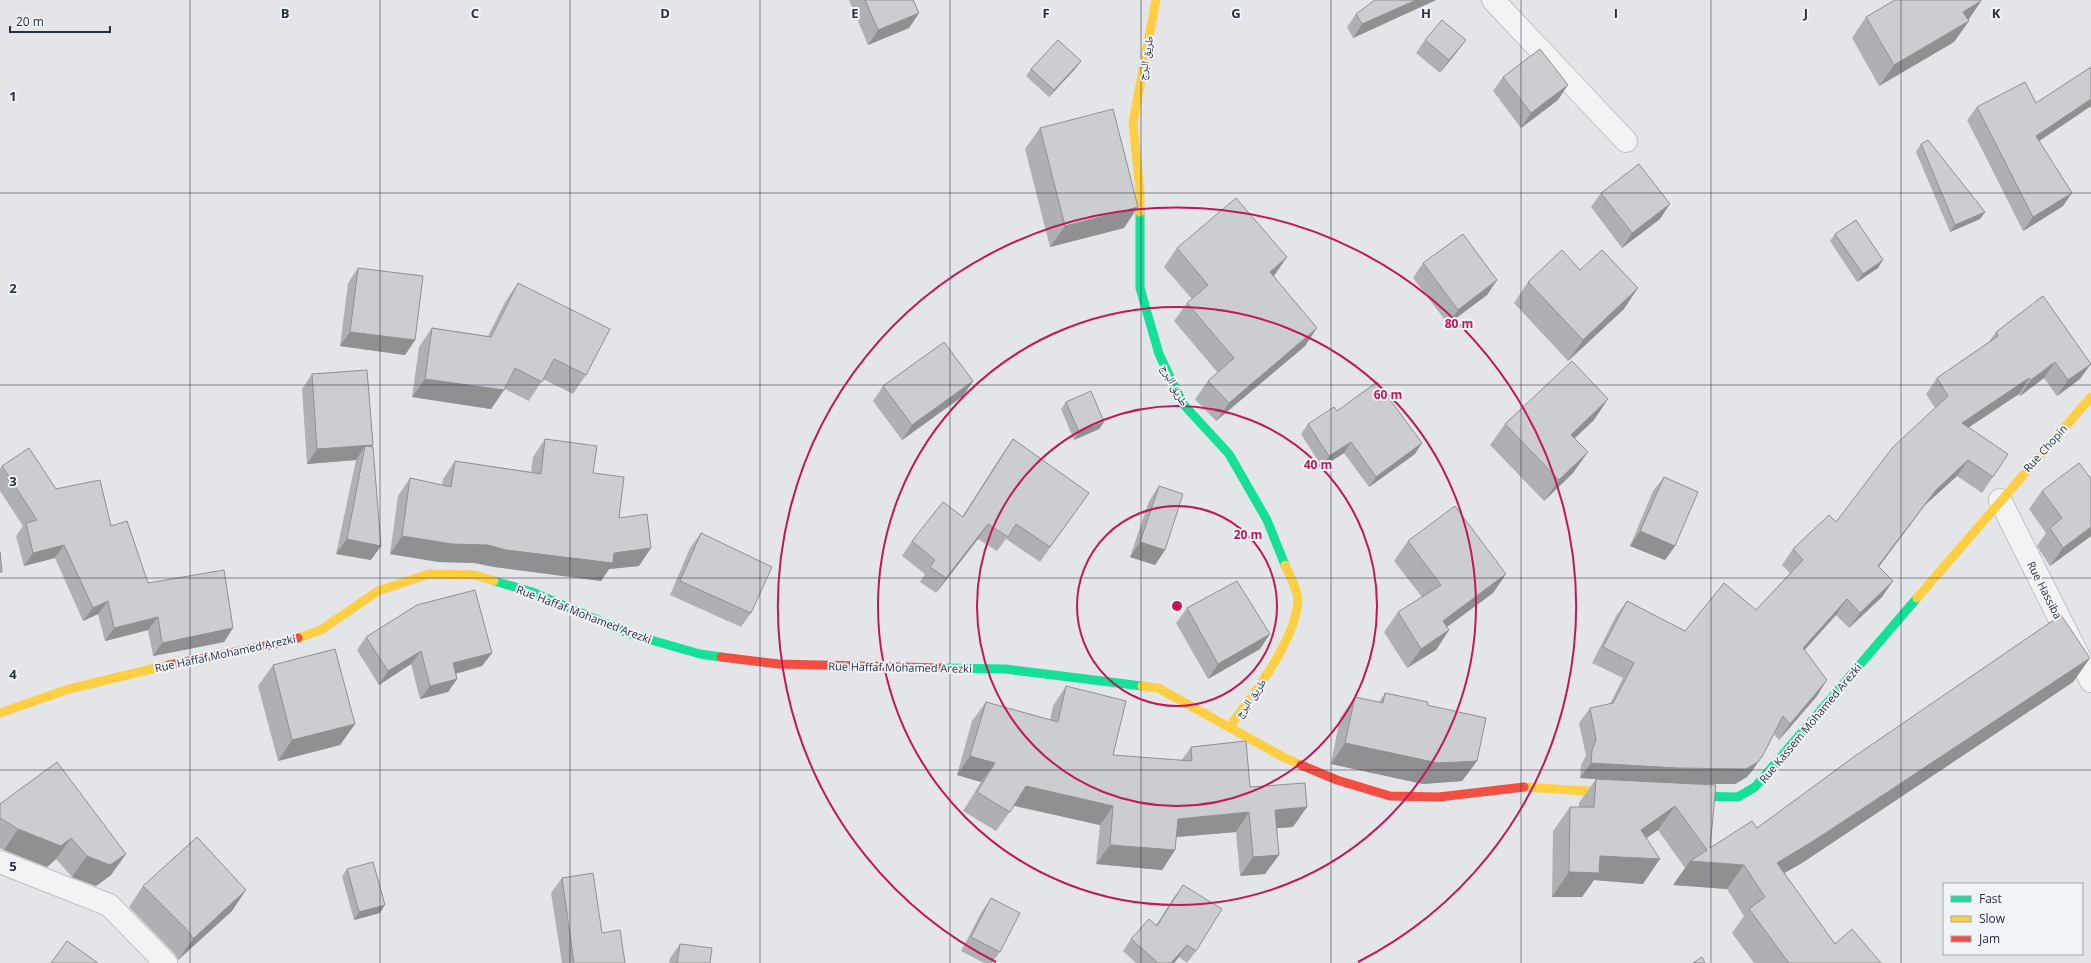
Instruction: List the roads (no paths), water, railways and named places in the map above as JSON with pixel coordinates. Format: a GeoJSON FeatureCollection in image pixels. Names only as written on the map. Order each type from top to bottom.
{"type":"FeatureCollection","features":[{"type":"Feature","properties":{"kind":"street","name":"طريق البرج"},"geometry":{"type":"LineString","coordinates":[[1156,0],[1133,123],[1140,191],[1140,288],[1159,354],[1183,404],[1229,454],[1267,520],[1298,598],[1293,625],[1261,685],[1230,726]]}},
{"type":"Feature","properties":{"kind":"street"},"geometry":{"type":"LineString","coordinates":[[1493,0],[1626,141]]}},
{"type":"Feature","properties":{"kind":"street","name":"Rue Chopin"},"geometry":{"type":"LineString","coordinates":[[2000,500],[2091,397]]}},
{"type":"Feature","properties":{"kind":"street","name":"Rue Hassiba"},"geometry":{"type":"LineString","coordinates":[[2000,500],[2091,681]]}},
{"type":"Feature","properties":{"kind":"street","name":"Rue Kassem Mohamed Arezki"},"geometry":{"type":"LineString","coordinates":[[1673,796],[1738,796],[1755,787],[2000,500]]}},
{"type":"Feature","properties":{"kind":"street","name":"Rue Haffaf Mohamed Arezki"},"geometry":{"type":"LineString","coordinates":[[0,713],[69,689],[131,673],[284,642],[321,630],[378,591],[429,574],[467,574],[532,592],[630,634],[700,654],[779,664],[1005,668],[1100,680],[1158,688],[1230,726]]}},
{"type":"Feature","properties":{"kind":"street"},"geometry":{"type":"LineString","coordinates":[[1230,726],[1285,758],[1337,780],[1390,796],[1439,797],[1518,786],[1627,793]]}},
{"type":"Feature","properties":{"kind":"street"},"geometry":{"type":"LineString","coordinates":[[0,862],[108,905],[166,963]]}}]}
